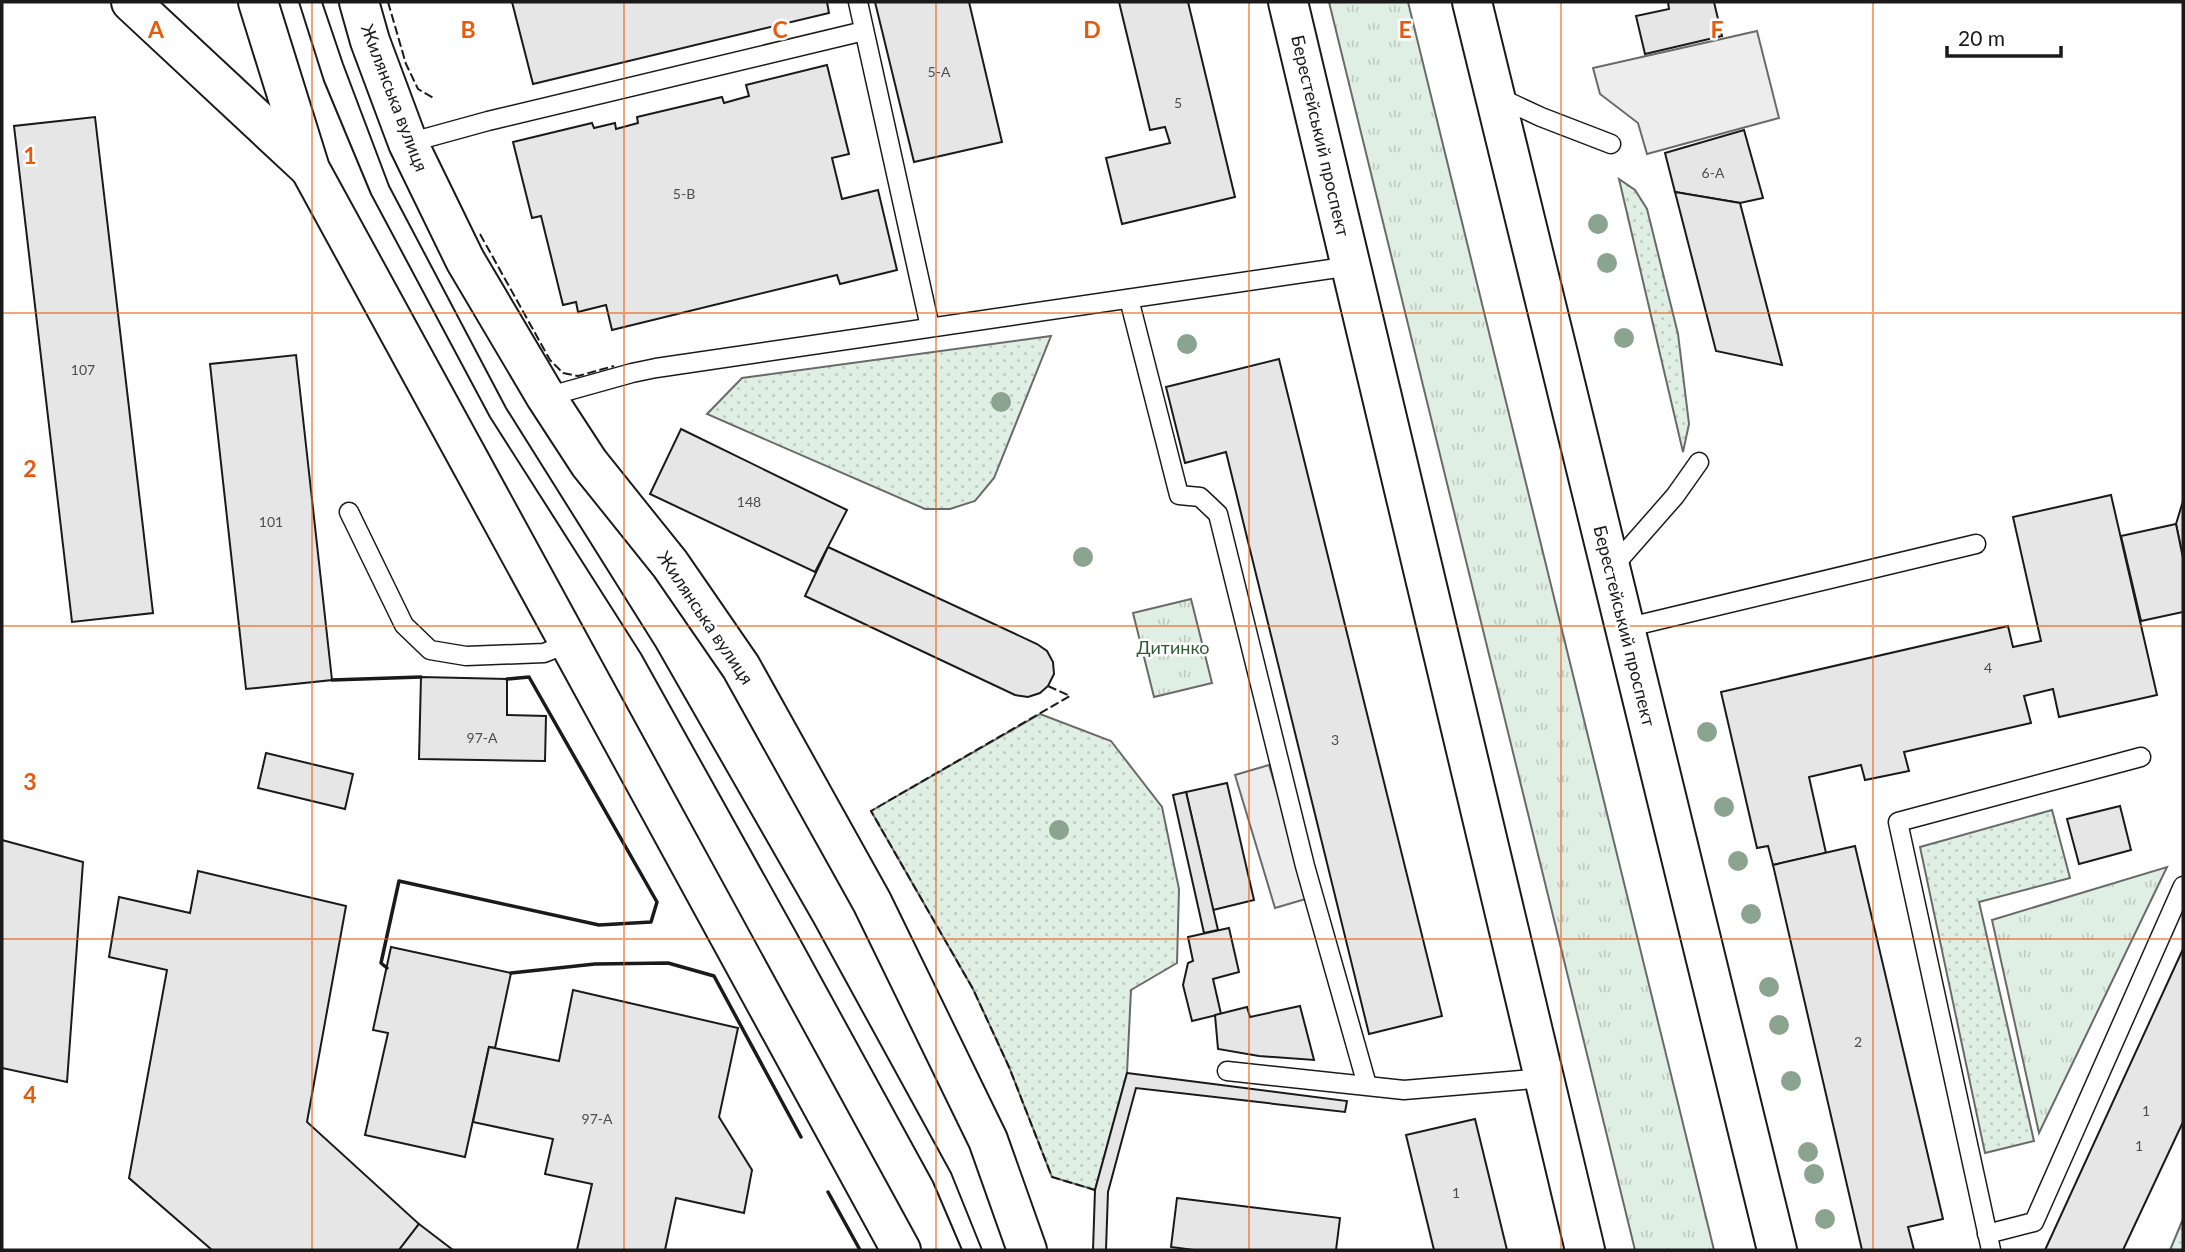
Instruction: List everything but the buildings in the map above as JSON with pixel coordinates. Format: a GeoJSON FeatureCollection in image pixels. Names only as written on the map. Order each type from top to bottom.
{"type":"FeatureCollection","features":[{"type":"Feature","properties":{"kind":"main road"},"geometry":{"type":"LineString","coordinates":[[131,2],[310,169]]}},
{"type":"Feature","properties":{"kind":"main road"},"geometry":{"type":"LineString","coordinates":[[258,2],[310,169],[901,1250]]}},
{"type":"Feature","properties":{"kind":"main road","name":"Жилянська вулиця"},"geometry":{"type":"LineString","coordinates":[[359,2],[370,41],[408,143],[465,260],[546,397],[589,463],[670,564],[741,667],[873,902],[988,1140],[1027,1250]]}},
{"type":"Feature","properties":{"kind":"main road","name":"Берестейський проспект"},"geometry":{"type":"LineString","coordinates":[[1288,2],[1586,1250]]}},
{"type":"Feature","properties":{"kind":"main road","name":"Берестейський проспект"},"geometry":{"type":"LineString","coordinates":[[1472,2],[1777,1250]]}},
{"type":"Feature","properties":{"kind":"lane"},"geometry":{"type":"LineString","coordinates":[[858,2],[930,327]]}},
{"type":"Feature","properties":{"kind":"lane"},"geometry":{"type":"LineString","coordinates":[[408,143],[488,121],[864,31]]}},
{"type":"Feature","properties":{"kind":"lane"},"geometry":{"type":"LineString","coordinates":[[1495,96],[1611,144]]}},
{"type":"Feature","properties":{"kind":"lane"},"geometry":{"type":"LineString","coordinates":[[546,397],[632,373],[1351,266]]}},
{"type":"Feature","properties":{"kind":"lane"},"geometry":{"type":"LineString","coordinates":[[1129,299],[1179,495],[1200,498],[1218,514],[1305,866],[1367,1085]]}},
{"type":"Feature","properties":{"kind":"lane"},"geometry":{"type":"LineString","coordinates":[[1610,570],[1675,496],[1699,462]]}},
{"type":"Feature","properties":{"kind":"lane"},"geometry":{"type":"LineString","coordinates":[[349,512],[404,625],[430,650],[466,656],[544,653],[569,643]]}},
{"type":"Feature","properties":{"kind":"lane"},"geometry":{"type":"LineString","coordinates":[[1625,628],[1976,544]]}},
{"type":"Feature","properties":{"kind":"lane"},"geometry":{"type":"LineString","coordinates":[[2141,757],[1898,822],[1989,1242],[2034,1222],[2183,886]]}},
{"type":"Feature","properties":{"kind":"lane"},"geometry":{"type":"LineString","coordinates":[[1227,1071],[1404,1090],[1545,1078]]}},
{"type":"Feature","properties":{"kind":"green space"},"geometry":{"type":"Polygon","coordinates":[[[1329,2],[1408,2],[1714,1250],[1635,1250],[1329,2]]]}},
{"type":"Feature","properties":{"kind":"green space"},"geometry":{"type":"Polygon","coordinates":[[[1619,179],[1635,190],[1647,209],[1678,334],[1689,424],[1683,452],[1619,179]]]}},
{"type":"Feature","properties":{"kind":"green space"},"geometry":{"type":"Polygon","coordinates":[[[1051,336],[994,478],[975,501],[950,509],[925,509],[707,414],[742,378],[1051,336]]]}},
{"type":"Feature","properties":{"kind":"green space","name":"Дитинко"},"geometry":{"type":"Polygon","coordinates":[[[1191,599],[1212,683],[1154,697],[1133,613],[1191,599]]]}},
{"type":"Feature","properties":{"kind":"green space"},"geometry":{"type":"Polygon","coordinates":[[[1040,714],[1111,741],[1162,807],[1179,889],[1177,963],[1131,990],[1127,1073],[1095,1190],[1052,1177],[1009,1067],[973,989],[871,811],[1040,714]]]}},
{"type":"Feature","properties":{"kind":"green space"},"geometry":{"type":"Polygon","coordinates":[[[2052,810],[2070,878],[1979,902],[2034,1141],[1985,1153],[1920,847],[2052,810]]]}},
{"type":"Feature","properties":{"kind":"green space"},"geometry":{"type":"Polygon","coordinates":[[[2167,867],[2039,1133],[1992,920],[2167,867]]]}},
{"type":"Feature","properties":{"kind":"green space"},"geometry":{"type":"Polygon","coordinates":[[[2183,1219],[2183,1250],[2170,1250],[2183,1219]]]}},
{"type":"Feature","properties":{"kind":"shaded area"},"geometry":{"type":"Polygon","coordinates":[[[1757,31],[1779,118],[1647,154],[1638,123],[1600,94],[1593,68],[1757,31]]]}},
{"type":"Feature","properties":{"kind":"shaded area"},"geometry":{"type":"Polygon","coordinates":[[[1269,765],[1309,898],[1275,908],[1235,775],[1269,765]]]}},
{"type":"Feature","properties":{"kind":"tram line"},"geometry":{"type":"LineString","coordinates":[[299,2],[324,81],[371,194],[490,417],[641,654],[933,1182],[962,1250]]}},
{"type":"Feature","properties":{"kind":"tram line"},"geometry":{"type":"LineString","coordinates":[[322,2],[389,186],[506,408],[656,647],[814,923],[951,1173],[982,1250]]}},
{"type":"Feature","properties":{"kind":"fence"},"geometry":{"type":"LineString","coordinates":[[388,2],[406,64],[418,89],[435,99]]}},
{"type":"Feature","properties":{"kind":"fence"},"geometry":{"type":"LineString","coordinates":[[480,234],[550,360],[563,373],[578,376],[614,366]]}},
{"type":"Feature","properties":{"kind":"fence"},"geometry":{"type":"LineString","coordinates":[[1048,686],[1070,696],[871,811],[973,989],[1009,1067],[1052,1177],[1095,1190]]}},
{"type":"Feature","properties":{"kind":"wall"},"geometry":{"type":"LineString","coordinates":[[332,680],[421,677]]}},
{"type":"Feature","properties":{"kind":"wall"},"geometry":{"type":"LineString","coordinates":[[387,968],[381,963],[399,881],[599,925],[651,922],[657,902],[529,677],[507,679]]}},
{"type":"Feature","properties":{"kind":"wall"},"geometry":{"type":"LineString","coordinates":[[511,973],[595,964],[668,963],[714,976],[801,1137]]}},
{"type":"Feature","properties":{"kind":"wall"},"geometry":{"type":"LineString","coordinates":[[828,1192],[860,1250]]}}]}
